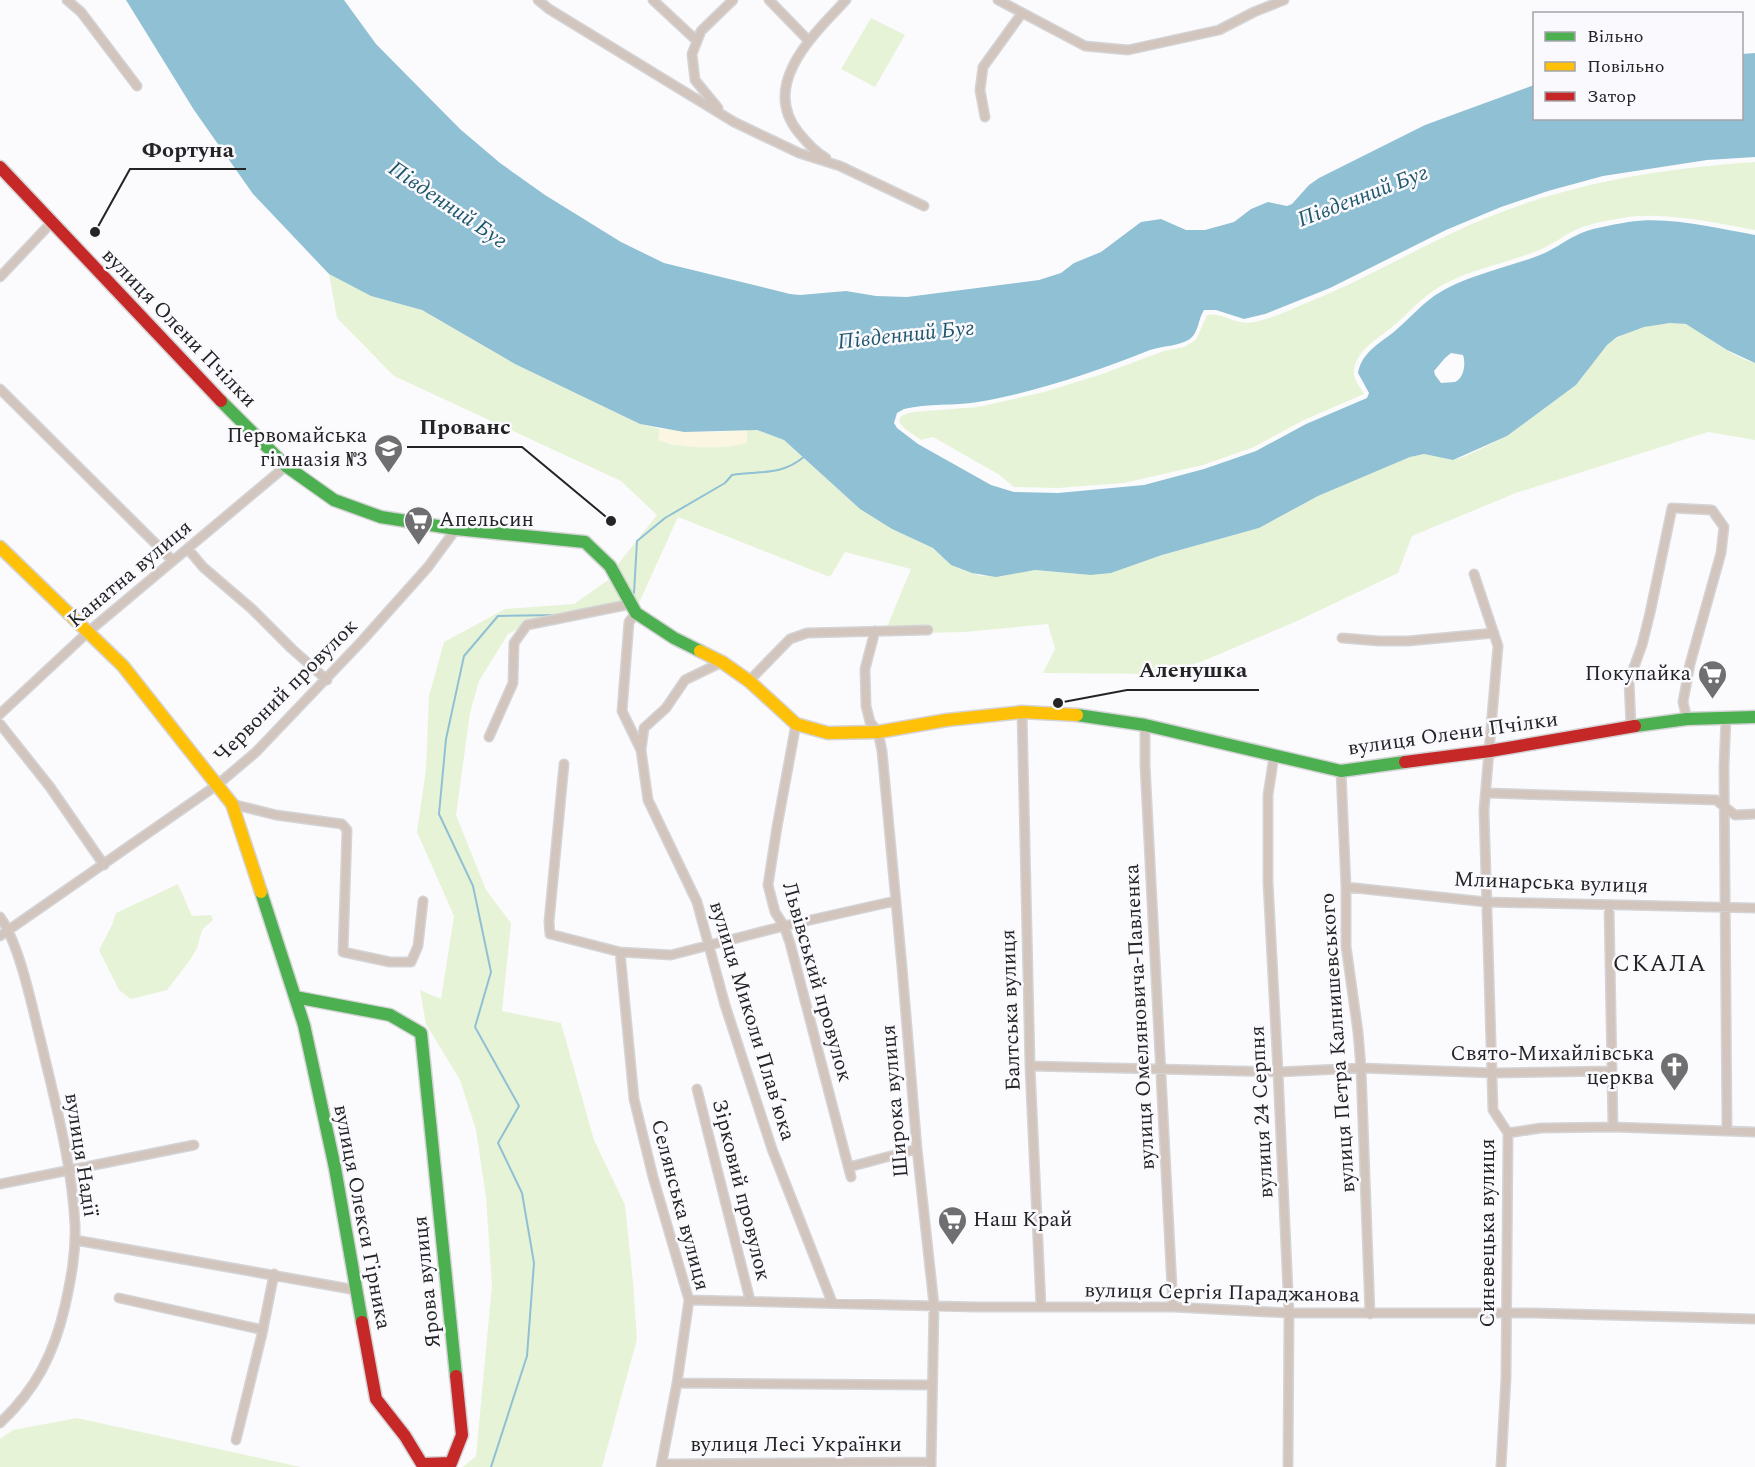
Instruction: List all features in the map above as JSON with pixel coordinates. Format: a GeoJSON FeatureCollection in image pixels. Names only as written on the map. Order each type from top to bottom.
{"type":"FeatureCollection","features":[{"type":"Feature","properties":{"kind":"street"},"geometry":{"type":"LineString","coordinates":[[67,0],[81,12],[137,86]]}},
{"type":"Feature","properties":{"kind":"street"},"geometry":{"type":"LineString","coordinates":[[538,0],[549,9],[734,122],[800,153],[840,166]]}},
{"type":"Feature","properties":{"kind":"street"},"geometry":{"type":"LineString","coordinates":[[653,0],[697,41]]}},
{"type":"Feature","properties":{"kind":"street"},"geometry":{"type":"LineString","coordinates":[[733,0],[701,31],[692,54],[694,80],[712,103],[734,122]]}},
{"type":"Feature","properties":{"kind":"street"},"geometry":{"type":"LineString","coordinates":[[769,0],[808,40]]}},
{"type":"Feature","properties":{"kind":"street"},"geometry":{"type":"LineString","coordinates":[[846,0],[808,40],[791,68],[785,109],[790,123],[818,153],[924,206]]}},
{"type":"Feature","properties":{"kind":"street"},"geometry":{"type":"LineString","coordinates":[[998,0],[1085,46],[1128,50],[1219,30],[1284,0]]}},
{"type":"Feature","properties":{"kind":"street"},"geometry":{"type":"LineString","coordinates":[[985,117],[980,90],[983,67],[1022,13]]}},
{"type":"Feature","properties":{"kind":"street","name":"вулиця Олени Пчілки"},"geometry":{"type":"LineString","coordinates":[[0,167],[51,224],[204,384],[286,466],[334,500],[381,517],[456,529],[585,542],[610,566],[633,609],[674,638],[722,662],[749,681],[796,724],[828,733],[878,732],[947,720],[1022,711],[1081,715],[1145,725],[1341,771],[1490,751],[1631,726],[1687,719],[1755,717]]}},
{"type":"Feature","properties":{"kind":"street"},"geometry":{"type":"LineString","coordinates":[[0,277],[51,224]]}},
{"type":"Feature","properties":{"kind":"street"},"geometry":{"type":"LineString","coordinates":[[0,388],[173,561]]}},
{"type":"Feature","properties":{"kind":"street","name":"Канатна вулиця"},"geometry":{"type":"LineString","coordinates":[[0,714],[88,632],[286,466]]}},
{"type":"Feature","properties":{"kind":"street"},"geometry":{"type":"LineString","coordinates":[[1631,726],[1629,681],[1650,613],[1672,508],[1712,510],[1724,527],[1721,553],[1688,673],[1683,702],[1687,719]]}},
{"type":"Feature","properties":{"kind":"street","name":"Червоний провулок"},"geometry":{"type":"LineString","coordinates":[[0,936],[217,785],[256,752],[327,680],[428,567],[456,529]]}},
{"type":"Feature","properties":{"kind":"street","name":"вулиця Олекси Гірника"},"geometry":{"type":"LineString","coordinates":[[0,547],[123,666],[232,804],[304,1025],[335,1168],[376,1399],[405,1436]]}},
{"type":"Feature","properties":{"kind":"street"},"geometry":{"type":"LineString","coordinates":[[188,549],[203,567],[252,609],[327,680]]}},
{"type":"Feature","properties":{"kind":"street","name":"Синевецька вулиця"},"geometry":{"type":"LineString","coordinates":[[1474,574],[1498,646],[1484,810],[1493,1072],[1492,1110],[1508,1133],[1506,1378],[1501,1467]]}},
{"type":"Feature","properties":{"kind":"street"},"geometry":{"type":"LineString","coordinates":[[489,737],[513,683],[514,643],[527,625],[633,609]]}},
{"type":"Feature","properties":{"kind":"street","name":"вулиця Миколи Плавʼюка"},"geometry":{"type":"LineString","coordinates":[[633,609],[628,622],[621,711],[641,750]]}},
{"type":"Feature","properties":{"kind":"street"},"geometry":{"type":"LineString","coordinates":[[749,681],[790,639],[807,633],[928,630]]}},
{"type":"Feature","properties":{"kind":"street","name":"Широка вулиця"},"geometry":{"type":"LineString","coordinates":[[874,631],[865,669],[866,706],[870,722],[878,732],[882,751],[917,1149],[934,1305],[931,1465]]}},
{"type":"Feature","properties":{"kind":"street"},"geometry":{"type":"LineString","coordinates":[[1342,638],[1379,641],[1494,633]]}},
{"type":"Feature","properties":{"kind":"street","name":"вулиця Миколи Плавʼюка"},"geometry":{"type":"LineString","coordinates":[[722,662],[685,680],[666,708],[645,728],[641,750],[648,800],[697,902],[725,1005],[772,1149],[832,1302]]}},
{"type":"Feature","properties":{"kind":"street","name":"Балтська вулиця"},"geometry":{"type":"LineString","coordinates":[[1022,711],[1030,1066],[1041,1307]]}},
{"type":"Feature","properties":{"kind":"street"},"geometry":{"type":"LineString","coordinates":[[1726,718],[1727,1130]]}},
{"type":"Feature","properties":{"kind":"street"},"geometry":{"type":"LineString","coordinates":[[0,724],[50,787],[104,865]]}},
{"type":"Feature","properties":{"kind":"street","name":"Львівський провулок"},"geometry":{"type":"LineString","coordinates":[[796,724],[768,885],[776,912],[790,943],[851,1177]]}},
{"type":"Feature","properties":{"kind":"street","name":"вулиця Омеляновича-Павленка"},"geometry":{"type":"LineString","coordinates":[[1145,725],[1145,765],[1173,1307]]}},
{"type":"Feature","properties":{"kind":"street","name":"вулиця 24 Серпня"},"geometry":{"type":"LineString","coordinates":[[1274,756],[1268,795],[1268,882],[1289,1313],[1288,1467]]}},
{"type":"Feature","properties":{"kind":"street"},"geometry":{"type":"LineString","coordinates":[[564,764],[549,922],[550,934],[620,952],[671,955],[895,901]]}},
{"type":"Feature","properties":{"kind":"street","name":"вулиця Петра Калнишевського"},"geometry":{"type":"LineString","coordinates":[[1341,771],[1346,946],[1361,1068],[1370,1314]]}},
{"type":"Feature","properties":{"kind":"street"},"geometry":{"type":"LineString","coordinates":[[1487,793],[1716,800],[1735,815],[1755,814]]}},
{"type":"Feature","properties":{"kind":"street"},"geometry":{"type":"LineString","coordinates":[[232,804],[276,815],[342,824],[347,830],[343,952],[390,962],[411,962],[418,946],[423,902]]}},
{"type":"Feature","properties":{"kind":"street","name":"Млинарська вулиця"},"geometry":{"type":"LineString","coordinates":[[1346,886],[1486,902],[1755,908]]}},
{"type":"Feature","properties":{"kind":"street"},"geometry":{"type":"LineString","coordinates":[[1609,905],[1613,1127]]}},
{"type":"Feature","properties":{"kind":"street","name":"вулиця Надії"},"geometry":{"type":"LineString","coordinates":[[0,917],[9,930],[33,1010],[59,1118],[69,1170],[75,1225],[71,1279],[60,1327],[50,1357],[24,1398],[0,1423]]}},
{"type":"Feature","properties":{"kind":"street","name":"Селянська вулиця"},"geometry":{"type":"LineString","coordinates":[[620,952],[634,1100],[653,1177],[689,1300],[677,1383],[661,1466]]}},
{"type":"Feature","properties":{"kind":"street","name":"Ярова вулиця"},"geometry":{"type":"LineString","coordinates":[[295,998],[390,1015],[421,1033],[462,1435],[451,1462],[423,1464],[405,1436]]}},
{"type":"Feature","properties":{"kind":"street"},"geometry":{"type":"LineString","coordinates":[[1030,1066],[1278,1072],[1361,1068],[1493,1072],[1612,1071]]}},
{"type":"Feature","properties":{"kind":"street","name":"Зірковий провулок"},"geometry":{"type":"LineString","coordinates":[[697,1089],[750,1300]]}},
{"type":"Feature","properties":{"kind":"street"},"geometry":{"type":"LineString","coordinates":[[1508,1133],[1541,1128],[1613,1127],[1755,1132]]}},
{"type":"Feature","properties":{"kind":"street"},"geometry":{"type":"LineString","coordinates":[[0,1184],[194,1145]]}},
{"type":"Feature","properties":{"kind":"street"},"geometry":{"type":"LineString","coordinates":[[849,1167],[917,1149]]}},
{"type":"Feature","properties":{"kind":"street"},"geometry":{"type":"LineString","coordinates":[[75,1240],[356,1290]]}},
{"type":"Feature","properties":{"kind":"street"},"geometry":{"type":"LineString","coordinates":[[236,1440],[274,1274]]}},
{"type":"Feature","properties":{"kind":"street"},"geometry":{"type":"LineString","coordinates":[[118,1298],[263,1330]]}},
{"type":"Feature","properties":{"kind":"street","name":"вулиця Сергія Параджанова"},"geometry":{"type":"LineString","coordinates":[[689,1300],[1041,1307],[1173,1307],[1289,1313],[1755,1319]]}},
{"type":"Feature","properties":{"kind":"street"},"geometry":{"type":"LineString","coordinates":[[677,1383],[932,1385]]}},
{"type":"Feature","properties":{"kind":"street","name":"вулиця Лесі Українки"},"geometry":{"type":"LineString","coordinates":[[661,1466],[931,1465]]}},
{"type":"Feature","properties":{"kind":"green space"},"geometry":{"type":"Polygon","coordinates":[[[871,18],[905,35],[875,87],[841,69],[871,18]]]}},
{"type":"Feature","properties":{"kind":"green space"},"geometry":{"type":"Polygon","coordinates":[[[1755,162],[1755,230],[1676,217],[1628,217],[1575,230],[1539,250],[1469,273],[1442,285],[1425,297],[1364,350],[1356,363],[1354,374],[1364,394],[1304,420],[1254,447],[1203,465],[1124,483],[1058,488],[1014,487],[998,474],[933,437],[921,440],[899,422],[901,416],[912,412],[978,407],[1044,392],[1164,351],[1184,347],[1196,340],[1207,315],[1218,315],[1248,323],[1275,316],[1342,288],[1483,219],[1558,193],[1636,176],[1755,162]]]}},
{"type":"Feature","properties":{"kind":"green space"},"geometry":{"type":"Polygon","coordinates":[[[329,274],[371,296],[422,310],[515,364],[640,424],[660,429],[659,440],[673,445],[747,443],[747,430],[757,430],[784,440],[860,509],[892,529],[933,548],[951,565],[981,576],[1035,570],[1091,575],[1111,573],[1162,555],[1259,528],[1318,496],[1410,457],[1424,454],[1453,460],[1464,457],[1507,436],[1576,385],[1602,350],[1615,339],[1637,329],[1662,323],[1686,324],[1731,353],[1755,363],[1755,440],[1708,432],[1516,493],[1412,536],[1398,573],[1295,622],[1203,661],[1164,674],[1043,673],[1055,649],[1048,624],[965,632],[884,634],[911,569],[845,552],[830,577],[678,517],[639,603],[635,604],[615,568],[657,515],[621,481],[394,376],[337,318],[329,274]]]}},
{"type":"Feature","properties":{"kind":"green space"},"geometry":{"type":"Polygon","coordinates":[[[608,580],[619,590],[626,607],[531,623],[508,634],[479,681],[470,713],[456,815],[486,890],[511,923],[502,1011],[561,1023],[594,1140],[625,1205],[637,1339],[602,1467],[463,1467],[476,1456],[492,1285],[486,1197],[476,1130],[460,1080],[426,1024],[420,990],[441,999],[454,916],[417,832],[426,769],[429,696],[444,642],[505,609],[574,604],[608,580]]]}},
{"type":"Feature","properties":{"kind":"green space"},"geometry":{"type":"Polygon","coordinates":[[[178,884],[192,916],[211,915],[213,920],[202,930],[197,948],[190,960],[167,990],[131,999],[119,990],[99,950],[116,913],[178,884]]]}},
{"type":"Feature","properties":{"kind":"green space"},"geometry":{"type":"Polygon","coordinates":[[[77,1418],[301,1467],[0,1467],[0,1439],[13,1430],[77,1418]]]}},
{"type":"Feature","properties":{"kind":"sand"},"geometry":{"type":"Polygon","coordinates":[[[660,429],[713,432],[747,430],[747,443],[714,448],[691,447],[658,440],[660,429]]]}},
{"type":"Feature","properties":{"kind":"water","name":"Південний Буг"},"geometry":{"type":"Polygon","coordinates":[[[126,0],[344,0],[376,44],[460,129],[500,163],[545,195],[621,242],[664,263],[800,295],[846,291],[876,296],[907,297],[1039,280],[1061,273],[1074,263],[1101,252],[1141,222],[1161,219],[1186,230],[1205,230],[1234,222],[1251,209],[1268,202],[1287,206],[1319,178],[1425,125],[1533,85],[1533,120],[1743,120],[1743,54],[1755,53],[1755,157],[1707,160],[1603,176],[1548,191],[1501,207],[1446,230],[1330,288],[1265,314],[1244,319],[1216,310],[1204,310],[1193,336],[1181,343],[1150,350],[1022,393],[978,402],[904,409],[897,413],[894,423],[918,444],[991,485],[1014,492],[1058,493],[1144,485],[1204,469],[1256,451],[1306,424],[1367,398],[1369,393],[1358,373],[1368,353],[1424,304],[1446,289],[1472,277],[1540,255],[1587,231],[1628,222],[1660,221],[1692,224],[1755,235],[1755,363],[1727,350],[1686,324],[1670,323],[1644,327],[1617,337],[1607,345],[1576,385],[1507,436],[1453,460],[1424,454],[1410,457],[1318,496],[1259,528],[1162,555],[1111,573],[1091,575],[1035,570],[996,577],[972,573],[951,565],[933,548],[892,529],[860,509],[784,440],[757,430],[684,432],[640,424],[515,364],[422,310],[371,296],[329,274],[253,194],[194,110],[126,0]],[[1451,353],[1434,371],[1435,375],[1441,383],[1455,382],[1462,374],[1463,355],[1451,353]]]}},
{"type":"Feature","properties":{"kind":"waterway"},"geometry":{"type":"LineString","coordinates":[[634,593],[637,541],[665,518],[725,483],[732,475],[779,470],[796,463],[805,456]]}},
{"type":"Feature","properties":{"kind":"waterway"},"geometry":{"type":"LineString","coordinates":[[491,1467],[527,1356],[534,1263],[522,1193],[498,1143],[519,1106],[475,1027],[491,972],[473,886],[439,814],[446,739],[464,656],[498,616],[559,615]]}},
{"type":"Feature","properties":{"kind":"traffic: fast"},"geometry":{"type":"LineString","coordinates":[[221,401],[286,466],[334,500],[381,517],[456,529],[585,542],[610,566],[636,613],[674,638],[700,651]]}},
{"type":"Feature","properties":{"kind":"traffic: fast"},"geometry":{"type":"LineString","coordinates":[[1077,715],[1145,725],[1341,771],[1405,762]]}},
{"type":"Feature","properties":{"kind":"traffic: fast"},"geometry":{"type":"LineString","coordinates":[[1635,726],[1687,719],[1755,717]]}},
{"type":"Feature","properties":{"kind":"traffic: fast"},"geometry":{"type":"LineString","coordinates":[[261,892],[304,1025],[335,1168],[362,1322]]}},
{"type":"Feature","properties":{"kind":"traffic: fast"},"geometry":{"type":"LineString","coordinates":[[295,997],[390,1015],[421,1033],[456,1376]]}},
{"type":"Feature","properties":{"kind":"traffic: slow"},"geometry":{"type":"LineString","coordinates":[[0,547],[123,666],[232,804],[261,892]]}},
{"type":"Feature","properties":{"kind":"traffic: slow"},"geometry":{"type":"LineString","coordinates":[[700,651],[722,662],[749,681],[796,724],[828,733],[878,732],[947,720],[1022,712],[1077,715]]}},
{"type":"Feature","properties":{"kind":"traffic: jam"},"geometry":{"type":"LineString","coordinates":[[0,167],[221,401]]}},
{"type":"Feature","properties":{"kind":"traffic: jam"},"geometry":{"type":"LineString","coordinates":[[1405,762],[1490,751],[1635,726]]}},
{"type":"Feature","properties":{"kind":"traffic: jam"},"geometry":{"type":"LineString","coordinates":[[362,1322],[376,1399],[405,1436],[422,1464],[451,1463],[462,1435],[456,1376]]}},
{"type":"Feature","properties":{"kind":"place","name":"Фортуна"},"geometry":{"type":"Point","coordinates":[95,232]}},
{"type":"Feature","properties":{"kind":"place","name":"Первомайська гімназія №3"},"geometry":{"type":"Point","coordinates":[388,474]}},
{"type":"Feature","properties":{"kind":"place","name":"Прованс"},"geometry":{"type":"Point","coordinates":[611,521]}},
{"type":"Feature","properties":{"kind":"place","name":"Апельсин"},"geometry":{"type":"Point","coordinates":[418,546]}},
{"type":"Feature","properties":{"kind":"place","name":"Покупайка"},"geometry":{"type":"Point","coordinates":[1712,700]}},
{"type":"Feature","properties":{"kind":"place","name":"Аленушка"},"geometry":{"type":"Point","coordinates":[1058,703]}},
{"type":"Feature","properties":{"kind":"place","name":"Свято-Михайлівська церква"},"geometry":{"type":"Point","coordinates":[1675,1092]}},
{"type":"Feature","properties":{"kind":"place","name":"Наш Край"},"geometry":{"type":"Point","coordinates":[952,1246]}},
{"type":"Feature","properties":{"kind":"district","name":"СКАЛА"},"geometry":{"type":"Point","coordinates":[1660,964]}}]}
